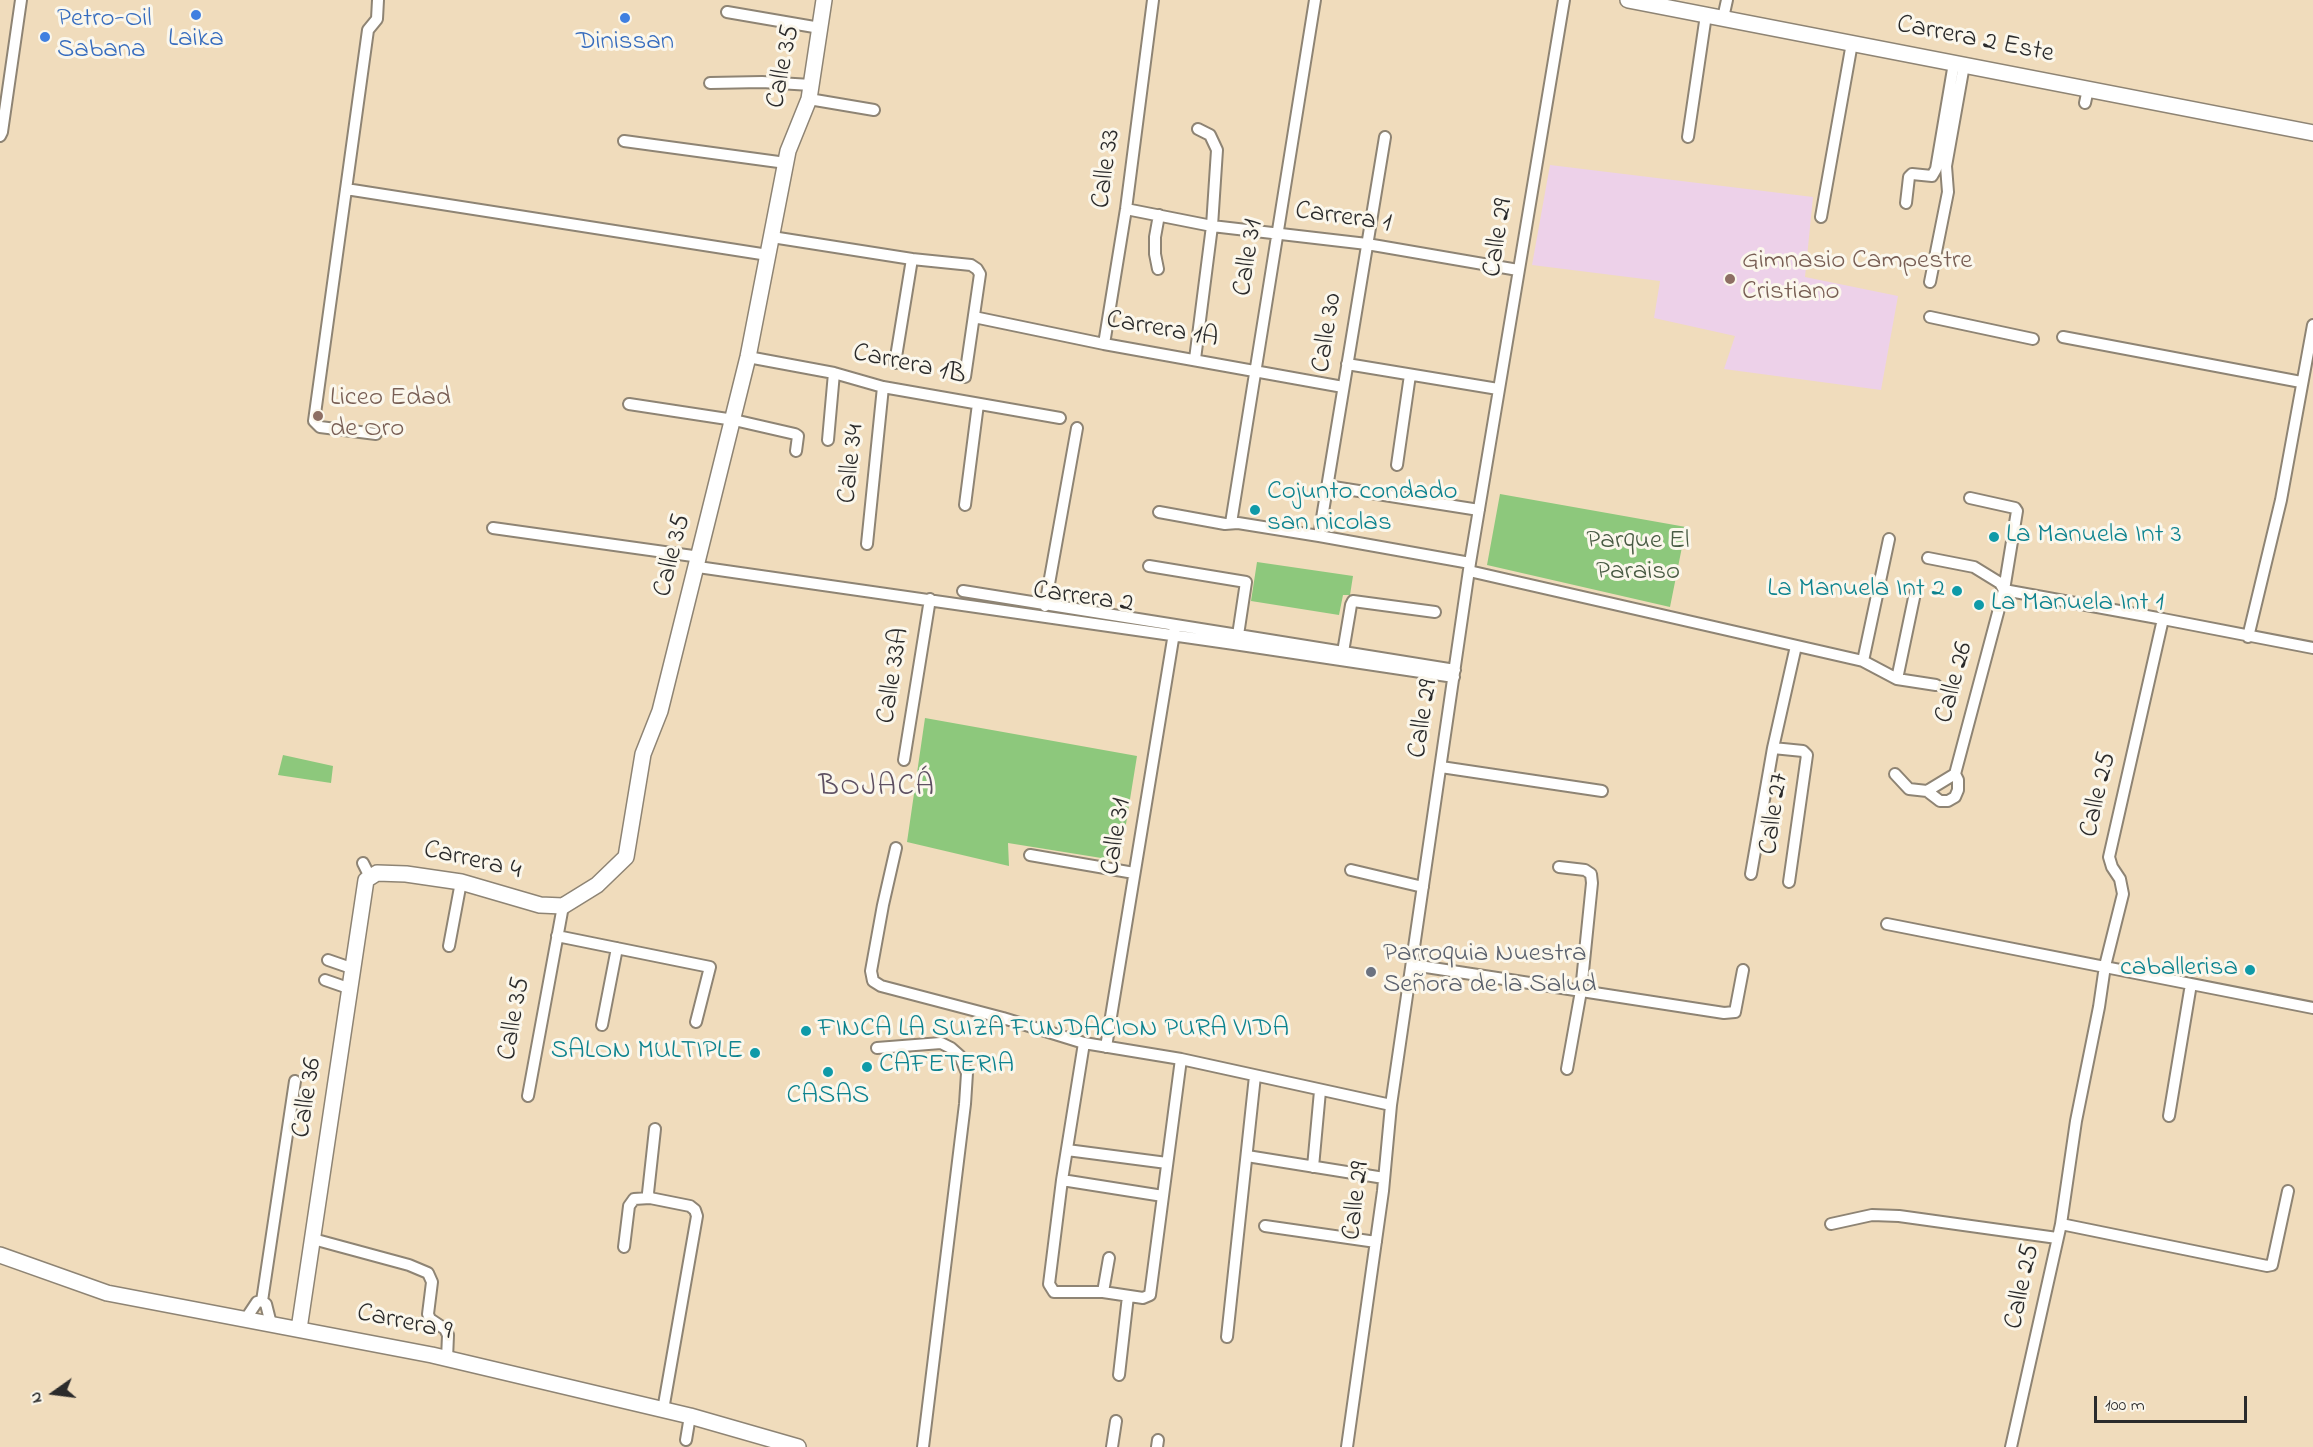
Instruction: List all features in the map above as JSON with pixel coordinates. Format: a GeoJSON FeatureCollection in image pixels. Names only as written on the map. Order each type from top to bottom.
{"type":"FeatureCollection","features":[{"type":"Feature","properties":{"kind":"street"},"geometry":{"type":"LineString","coordinates":[[0,136],[3,132],[21,0]]}},
{"type":"Feature","properties":{"kind":"street"},"geometry":{"type":"LineString","coordinates":[[376,434],[320,427],[314,421],[368,30],[376,19],[378,0]]}},
{"type":"Feature","properties":{"kind":"street","name":"Calle 35"},"geometry":{"type":"LineString","coordinates":[[528,1096],[563,906],[597,885],[626,857],[643,754],[660,711],[734,420],[788,151],[810,92],[824,0]]}},
{"type":"Feature","properties":{"kind":"street","name":"Calle 33"},"geometry":{"type":"LineString","coordinates":[[1104,345],[1126,209],[1153,0]]}},
{"type":"Feature","properties":{"kind":"street","name":"Calle 31"},"geometry":{"type":"LineString","coordinates":[[1231,523],[1315,0]]}},
{"type":"Feature","properties":{"kind":"street","name":"Calle 29"},"geometry":{"type":"LineString","coordinates":[[1347,1447],[1376,1242],[1391,1105],[1469,567],[1564,0]]}},
{"type":"Feature","properties":{"kind":"street","name":"Carrera 2 Este"},"geometry":{"type":"LineString","coordinates":[[1628,0],[1959,64],[2087,96],[2313,133]]}},
{"type":"Feature","properties":{"kind":"street"},"geometry":{"type":"LineString","coordinates":[[1723,18],[1727,0]]}},
{"type":"Feature","properties":{"kind":"street"},"geometry":{"type":"LineString","coordinates":[[727,12],[820,28]]}},
{"type":"Feature","properties":{"kind":"street"},"geometry":{"type":"LineString","coordinates":[[1688,137],[1706,15]]}},
{"type":"Feature","properties":{"kind":"street"},"geometry":{"type":"LineString","coordinates":[[1821,217],[1852,43]]}},
{"type":"Feature","properties":{"kind":"street"},"geometry":{"type":"LineString","coordinates":[[1906,203],[1909,177],[1912,174],[1932,176],[1936,169],[1959,64]]}},
{"type":"Feature","properties":{"kind":"street"},"geometry":{"type":"LineString","coordinates":[[1930,282],[1948,192],[1946,166],[1959,64]]}},
{"type":"Feature","properties":{"kind":"street"},"geometry":{"type":"LineString","coordinates":[[710,83],[762,82],[810,92],[874,110]]}},
{"type":"Feature","properties":{"kind":"street"},"geometry":{"type":"LineString","coordinates":[[1195,359],[1212,226],[1217,150],[1210,135],[1198,129]]}},
{"type":"Feature","properties":{"kind":"street","name":"Calle 30"},"geometry":{"type":"LineString","coordinates":[[1319,536],[1385,137]]}},
{"type":"Feature","properties":{"kind":"street"},"geometry":{"type":"LineString","coordinates":[[624,141],[786,163]]}},
{"type":"Feature","properties":{"kind":"street"},"geometry":{"type":"LineString","coordinates":[[346,189],[768,255]]}},
{"type":"Feature","properties":{"kind":"street","name":"Carrera 1"},"geometry":{"type":"LineString","coordinates":[[1126,209],[1212,226],[1366,244],[1518,270]]}},
{"type":"Feature","properties":{"kind":"street"},"geometry":{"type":"LineString","coordinates":[[1158,269],[1155,237],[1159,215]]}},
{"type":"Feature","properties":{"kind":"street"},"geometry":{"type":"LineString","coordinates":[[772,237],[912,259],[970,265],[977,269],[980,274],[965,377]]}},
{"type":"Feature","properties":{"kind":"street"},"geometry":{"type":"LineString","coordinates":[[895,363],[912,259]]}},
{"type":"Feature","properties":{"kind":"street","name":"Carrera 1A"},"geometry":{"type":"LineString","coordinates":[[975,317],[1104,345],[1195,359],[1343,387]]}},
{"type":"Feature","properties":{"kind":"street"},"geometry":{"type":"LineString","coordinates":[[1930,318],[2033,339]]}},
{"type":"Feature","properties":{"kind":"street"},"geometry":{"type":"LineString","coordinates":[[2248,637],[2281,500],[2313,325]]}},
{"type":"Feature","properties":{"kind":"street"},"geometry":{"type":"LineString","coordinates":[[2063,337],[2301,381]]}},
{"type":"Feature","properties":{"kind":"street","name":"Carrera 1B"},"geometry":{"type":"LineString","coordinates":[[748,357],[834,373],[883,387],[1060,418]]}},
{"type":"Feature","properties":{"kind":"street"},"geometry":{"type":"LineString","coordinates":[[1347,364],[1498,389]]}},
{"type":"Feature","properties":{"kind":"street"},"geometry":{"type":"LineString","coordinates":[[828,440],[834,373]]}},
{"type":"Feature","properties":{"kind":"street"},"geometry":{"type":"LineString","coordinates":[[1396,465],[1410,375]]}},
{"type":"Feature","properties":{"kind":"street","name":"Calle 34"},"geometry":{"type":"LineString","coordinates":[[867,544],[883,387]]}},
{"type":"Feature","properties":{"kind":"street"},"geometry":{"type":"LineString","coordinates":[[629,404],[734,420],[797,435],[796,451]]}},
{"type":"Feature","properties":{"kind":"street"},"geometry":{"type":"LineString","coordinates":[[965,505],[978,404]]}},
{"type":"Feature","properties":{"kind":"street"},"geometry":{"type":"LineString","coordinates":[[1045,606],[1077,428]]}},
{"type":"Feature","properties":{"kind":"street"},"geometry":{"type":"LineString","coordinates":[[1327,486],[1479,510]]}},
{"type":"Feature","properties":{"kind":"street","name":"Calle 26"},"geometry":{"type":"LineString","coordinates":[[1927,791],[1936,800],[1948,801],[1955,797],[1958,790],[1958,780],[1955,774],[2004,590],[2017,511],[2015,508],[1970,498]]}},
{"type":"Feature","properties":{"kind":"street"},"geometry":{"type":"LineString","coordinates":[[1159,512],[1225,524],[1319,536],[1469,567],[1863,661],[1897,679],[1936,685]]}},
{"type":"Feature","properties":{"kind":"street","name":"Carrera 2"},"geometry":{"type":"LineString","coordinates":[[493,528],[930,599],[1089,618],[1236,640]]}},
{"type":"Feature","properties":{"kind":"street"},"geometry":{"type":"LineString","coordinates":[[1863,661],[1889,539]]}},
{"type":"Feature","properties":{"kind":"street"},"geometry":{"type":"LineString","coordinates":[[1928,558],[1974,567],[2000,583],[2004,590],[2313,648]]}},
{"type":"Feature","properties":{"kind":"street"},"geometry":{"type":"LineString","coordinates":[[1149,566],[1246,582],[1236,640]]}},
{"type":"Feature","properties":{"kind":"street"},"geometry":{"type":"LineString","coordinates":[[963,591],[1045,606],[1089,618]]}},
{"type":"Feature","properties":{"kind":"street"},"geometry":{"type":"LineString","coordinates":[[1897,679],[1915,593]]}},
{"type":"Feature","properties":{"kind":"street","name":"Calle 33A"},"geometry":{"type":"LineString","coordinates":[[904,760],[930,599]]}},
{"type":"Feature","properties":{"kind":"street"},"geometry":{"type":"LineString","coordinates":[[1342,652],[1353,601],[1435,612]]}},
{"type":"Feature","properties":{"kind":"street","name":"Calle 25"},"geometry":{"type":"LineString","coordinates":[[2011,1447],[2061,1224],[2076,1121],[2099,1007],[2104,966],[2123,894],[2120,879],[2109,857],[2163,619]]}},
{"type":"Feature","properties":{"kind":"street","name":"Calle 31"},"geometry":{"type":"LineString","coordinates":[[1106,1047],[1175,630]]}},
{"type":"Feature","properties":{"kind":"street"},"geometry":{"type":"LineString","coordinates":[[1236,640],[1283,653],[1455,674]]}},
{"type":"Feature","properties":{"kind":"street"},"geometry":{"type":"LineString","coordinates":[[1236,640],[1342,652],[1455,674]]}},
{"type":"Feature","properties":{"kind":"street"},"geometry":{"type":"LineString","coordinates":[[1751,874],[1773,748],[1796,646]]}},
{"type":"Feature","properties":{"kind":"street","name":"Calle 27"},"geometry":{"type":"LineString","coordinates":[[1773,748],[1807,754],[1789,882]]}},
{"type":"Feature","properties":{"kind":"street"},"geometry":{"type":"LineString","coordinates":[[1441,767],[1602,791]]}},
{"type":"Feature","properties":{"kind":"street"},"geometry":{"type":"LineString","coordinates":[[1895,774],[1909,789],[1927,791],[1955,774]]}},
{"type":"Feature","properties":{"kind":"street"},"geometry":{"type":"LineString","coordinates":[[896,848],[871,971],[873,981],[881,986],[1003,1018],[1084,1043],[1180,1059],[1391,1105]]}},
{"type":"Feature","properties":{"kind":"street"},"geometry":{"type":"LineString","coordinates":[[1030,855],[1134,873]]}},
{"type":"Feature","properties":{"kind":"street"},"geometry":{"type":"LineString","coordinates":[[1559,867],[1585,870],[1591,874],[1592,883],[1581,991],[1567,1069]]}},
{"type":"Feature","properties":{"kind":"street","name":"Carrera 4"},"geometry":{"type":"LineString","coordinates":[[366,870],[377,873],[406,873],[461,882],[540,905],[563,906]]}},
{"type":"Feature","properties":{"kind":"street","name":"Calle 36"},"geometry":{"type":"LineString","coordinates":[[299,1329],[354,969],[366,870]]}},
{"type":"Feature","properties":{"kind":"street"},"geometry":{"type":"LineString","coordinates":[[1351,870],[1423,887]]}},
{"type":"Feature","properties":{"kind":"street"},"geometry":{"type":"LineString","coordinates":[[449,946],[461,882]]}},
{"type":"Feature","properties":{"kind":"street"},"geometry":{"type":"LineString","coordinates":[[1887,924],[2313,1008]]}},
{"type":"Feature","properties":{"kind":"street"},"geometry":{"type":"LineString","coordinates":[[557,936],[710,967],[696,1022]]}},
{"type":"Feature","properties":{"kind":"street"},"geometry":{"type":"LineString","coordinates":[[602,1025],[617,948]]}},
{"type":"Feature","properties":{"kind":"street"},"geometry":{"type":"LineString","coordinates":[[328,960],[354,969]]}},
{"type":"Feature","properties":{"kind":"street"},"geometry":{"type":"LineString","coordinates":[[1413,965],[1724,1013],[1735,1012],[1743,970]]}},
{"type":"Feature","properties":{"kind":"street"},"geometry":{"type":"LineString","coordinates":[[325,980],[351,989]]}},
{"type":"Feature","properties":{"kind":"street"},"geometry":{"type":"LineString","coordinates":[[2169,1116],[2191,984]]}},
{"type":"Feature","properties":{"kind":"street"},"geometry":{"type":"LineString","coordinates":[[877,1048],[941,1042],[960,1056],[967,1073],[924,1447]]}},
{"type":"Feature","properties":{"kind":"street"},"geometry":{"type":"LineString","coordinates":[[1084,1043],[1062,1180],[1049,1284],[1054,1292],[1103,1292],[1149,1297],[1180,1059]]}},
{"type":"Feature","properties":{"kind":"street"},"geometry":{"type":"LineString","coordinates":[[1227,1336],[1255,1076]]}},
{"type":"Feature","properties":{"kind":"street"},"geometry":{"type":"LineString","coordinates":[[262,1301],[295,1081]]}},
{"type":"Feature","properties":{"kind":"street"},"geometry":{"type":"LineString","coordinates":[[1313,1167],[1320,1091]]}},
{"type":"Feature","properties":{"kind":"street"},"geometry":{"type":"LineString","coordinates":[[650,1198],[648,1193],[655,1129]]}},
{"type":"Feature","properties":{"kind":"street"},"geometry":{"type":"LineString","coordinates":[[1067,1150],[1167,1163]]}},
{"type":"Feature","properties":{"kind":"street"},"geometry":{"type":"LineString","coordinates":[[1247,1156],[1384,1178]]}},
{"type":"Feature","properties":{"kind":"street"},"geometry":{"type":"LineString","coordinates":[[1062,1180],[1163,1196]]}},
{"type":"Feature","properties":{"kind":"street"},"geometry":{"type":"LineString","coordinates":[[2061,1224],[2267,1266],[2272,1265],[2288,1191]]}},
{"type":"Feature","properties":{"kind":"street"},"geometry":{"type":"LineString","coordinates":[[624,1247],[629,1206],[634,1199],[650,1198],[690,1206],[695,1210],[697,1216],[663,1410]]}},
{"type":"Feature","properties":{"kind":"street"},"geometry":{"type":"LineString","coordinates":[[1831,1224],[1872,1215],[1899,1216],[2057,1238]]}},
{"type":"Feature","properties":{"kind":"street"},"geometry":{"type":"LineString","coordinates":[[1265,1226],[1376,1242]]}},
{"type":"Feature","properties":{"kind":"street"},"geometry":{"type":"LineString","coordinates":[[313,1239],[409,1265],[428,1273],[432,1282],[428,1314],[430,1319],[445,1329],[448,1335],[447,1359]]}},
{"type":"Feature","properties":{"kind":"street","name":"Carrera 9"},"geometry":{"type":"LineString","coordinates":[[0,1255],[107,1293],[447,1359],[690,1416],[798,1447]]}},
{"type":"Feature","properties":{"kind":"street"},"geometry":{"type":"LineString","coordinates":[[1103,1292],[1109,1258]]}},
{"type":"Feature","properties":{"kind":"street"},"geometry":{"type":"LineString","coordinates":[[1119,1375],[1128,1296]]}},
{"type":"Feature","properties":{"kind":"street"},"geometry":{"type":"LineString","coordinates":[[245,1320],[256,1302],[262,1301]]}},
{"type":"Feature","properties":{"kind":"street"},"geometry":{"type":"LineString","coordinates":[[262,1301],[266,1304],[271,1324]]}},
{"type":"Feature","properties":{"kind":"street"},"geometry":{"type":"LineString","coordinates":[[686,1440],[690,1416]]}},
{"type":"Feature","properties":{"kind":"street"},"geometry":{"type":"LineString","coordinates":[[1112,1447],[1116,1421]]}},
{"type":"Feature","properties":{"kind":"shaded area","name":"Gimnasio Campestre Cristiano"},"geometry":{"type":"Polygon","coordinates":[[[1550,165],[1813,197],[1805,277],[1898,296],[1881,390],[1724,369],[1735,336],[1654,318],[1660,281],[1532,265],[1550,165]]]}},
{"type":"Feature","properties":{"kind":"green space","name":"Parque El Paraiso"},"geometry":{"type":"Polygon","coordinates":[[[1500,494],[1686,527],[1670,607],[1487,565],[1500,494]]]}},
{"type":"Feature","properties":{"kind":"green space"},"geometry":{"type":"Polygon","coordinates":[[[1257,562],[1353,576],[1350,595],[1343,595],[1339,615],[1251,601],[1257,562]]]}},
{"type":"Feature","properties":{"kind":"green space"},"geometry":{"type":"Polygon","coordinates":[[[925,718],[1137,756],[1120,861],[1008,843],[1009,866],[907,842],[925,718]]]}},
{"type":"Feature","properties":{"kind":"green space"},"geometry":{"type":"Polygon","coordinates":[[[283,755],[333,766],[331,783],[278,775],[283,755]]]}},
{"type":"Feature","properties":{"kind":"place","name":"Laika"},"geometry":{"type":"Point","coordinates":[196,15]}},
{"type":"Feature","properties":{"kind":"place","name":"Dinissan"},"geometry":{"type":"Point","coordinates":[625,18]}},
{"type":"Feature","properties":{"kind":"place","name":"Petro-Oil Sabana"},"geometry":{"type":"Point","coordinates":[45,37]}},
{"type":"Feature","properties":{"kind":"place","name":"Gimnasio Campestre Cristiano"},"geometry":{"type":"Point","coordinates":[1730,279]}},
{"type":"Feature","properties":{"kind":"place","name":"Liceo Edad de Oro"},"geometry":{"type":"Point","coordinates":[318,416]}},
{"type":"Feature","properties":{"kind":"place","name":"Cojunto condado san nicolas"},"geometry":{"type":"Point","coordinates":[1255,510]}},
{"type":"Feature","properties":{"kind":"place","name":"La Manuela Int 3"},"geometry":{"type":"Point","coordinates":[1994,537]}},
{"type":"Feature","properties":{"kind":"place","name":"La Manuela Int 2"},"geometry":{"type":"Point","coordinates":[1957,591]}},
{"type":"Feature","properties":{"kind":"place","name":"La Manuela Int 1"},"geometry":{"type":"Point","coordinates":[1979,605]}},
{"type":"Feature","properties":{"kind":"place","name":"caballerisa"},"geometry":{"type":"Point","coordinates":[2250,970]}},
{"type":"Feature","properties":{"kind":"place","name":"Parroquia Nuestra Señora de la Salud"},"geometry":{"type":"Point","coordinates":[1371,972]}},
{"type":"Feature","properties":{"kind":"place","name":"FINCA LA SUIZA FUNDACION PURA VIDA"},"geometry":{"type":"Point","coordinates":[806,1031]}},
{"type":"Feature","properties":{"kind":"place","name":"SALON MULTIPLE"},"geometry":{"type":"Point","coordinates":[755,1053]}},
{"type":"Feature","properties":{"kind":"place","name":"CAFETERIA"},"geometry":{"type":"Point","coordinates":[867,1067]}},
{"type":"Feature","properties":{"kind":"place","name":"CASAS"},"geometry":{"type":"Point","coordinates":[828,1072]}},
{"type":"Feature","properties":{"kind":"district","name":"BOJACÁ"},"geometry":{"type":"Point","coordinates":[877,789]}}]}
